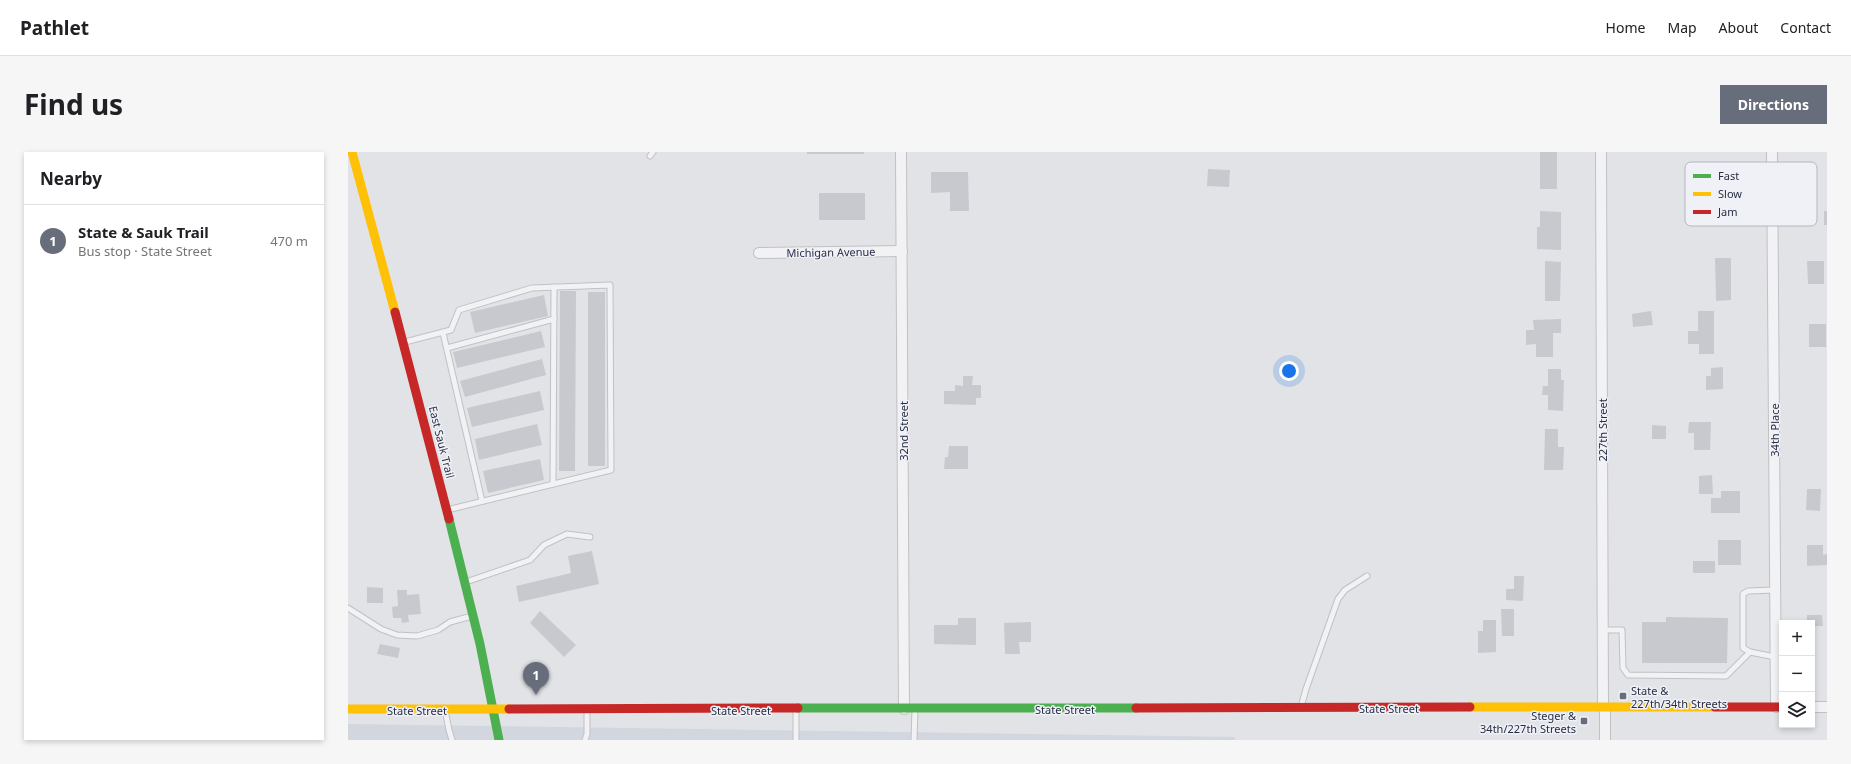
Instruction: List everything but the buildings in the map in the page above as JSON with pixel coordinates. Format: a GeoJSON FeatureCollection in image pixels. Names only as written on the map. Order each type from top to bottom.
{"type":"FeatureCollection","features":[{"type":"Feature","properties":{"kind":"street","name":"East Sauk Trail"},"geometry":{"type":"LineString","coordinates":[[352,152],[404,343],[447,510],[473,615],[494,710],[499,740]]}},
{"type":"Feature","properties":{"kind":"street","name":"32nd Street"},"geometry":{"type":"LineString","coordinates":[[901,152],[904,709]]}},
{"type":"Feature","properties":{"kind":"street","name":"227th Street"},"geometry":{"type":"LineString","coordinates":[[1601,152],[1603,630],[1605,740]]}},
{"type":"Feature","properties":{"kind":"street","name":"34th Place"},"geometry":{"type":"LineString","coordinates":[[1772,152],[1772,162]]}},
{"type":"Feature","properties":{"kind":"street","name":"34th Place"},"geometry":{"type":"LineString","coordinates":[[1773,226],[1775,657],[1779,707]]}},
{"type":"Feature","properties":{"kind":"street","name":"Michigan Avenue"},"geometry":{"type":"LineString","coordinates":[[759,253],[902,251]]}},
{"type":"Feature","properties":{"kind":"street","name":"State Street"},"geometry":{"type":"LineString","coordinates":[[348,710],[1779,707]]}},
{"type":"Feature","properties":{"kind":"street"},"geometry":{"type":"LineString","coordinates":[[1815,707],[1827,707]]}},
{"type":"Feature","properties":{"kind":"lane"},"geometry":{"type":"LineString","coordinates":[[404,343],[452,330],[459,310],[532,288],[610,285],[611,470],[447,510]]}},
{"type":"Feature","properties":{"kind":"lane"},"geometry":{"type":"LineString","coordinates":[[553,484],[554,287]]}},
{"type":"Feature","properties":{"kind":"lane"},"geometry":{"type":"LineString","coordinates":[[447,348],[554,319]]}},
{"type":"Feature","properties":{"kind":"lane"},"geometry":{"type":"LineString","coordinates":[[443,333],[482,501]]}},
{"type":"Feature","properties":{"kind":"lane"},"geometry":{"type":"LineString","coordinates":[[465,582],[530,560],[544,545],[567,534],[590,537]]}},
{"type":"Feature","properties":{"kind":"lane"},"geometry":{"type":"LineString","coordinates":[[1301,708],[1306,689],[1338,599],[1345,590],[1367,576]]}},
{"type":"Feature","properties":{"kind":"lane"},"geometry":{"type":"LineString","coordinates":[[1775,590],[1748,591],[1743,594],[1743,648],[1750,652],[1775,657]]}},
{"type":"Feature","properties":{"kind":"lane"},"geometry":{"type":"LineString","coordinates":[[348,608],[380,629],[397,635],[417,636],[438,630],[450,622],[473,615]]}},
{"type":"Feature","properties":{"kind":"lane"},"geometry":{"type":"LineString","coordinates":[[1603,630],[1622,630],[1623,668],[1628,675],[1726,676],[1750,652]]}},
{"type":"Feature","properties":{"kind":"lane"},"geometry":{"type":"LineString","coordinates":[[796,709],[796,740]]}},
{"type":"Feature","properties":{"kind":"lane"},"geometry":{"type":"LineString","coordinates":[[914,740],[915,709]]}},
{"type":"Feature","properties":{"kind":"lane"},"geometry":{"type":"LineString","coordinates":[[445,710],[452,740]]}},
{"type":"Feature","properties":{"kind":"lane"},"geometry":{"type":"LineString","coordinates":[[585,740],[587,734],[587,710]]}},
{"type":"Feature","properties":{"kind":"shaded area"},"geometry":{"type":"Polygon","coordinates":[[[348,724],[1235,737],[1235,740],[348,740],[348,724]]]}},
{"type":"Feature","properties":{"kind":"traffic: fast"},"geometry":{"type":"LineString","coordinates":[[449,519],[480,644],[499,740]]}},
{"type":"Feature","properties":{"kind":"traffic: fast"},"geometry":{"type":"LineString","coordinates":[[798,708],[1136,708]]}},
{"type":"Feature","properties":{"kind":"traffic: slow"},"geometry":{"type":"LineString","coordinates":[[352,152],[395,312]]}},
{"type":"Feature","properties":{"kind":"traffic: slow"},"geometry":{"type":"LineString","coordinates":[[1470,707],[1715,707]]}},
{"type":"Feature","properties":{"kind":"traffic: slow"},"geometry":{"type":"LineString","coordinates":[[348,709],[509,709]]}},
{"type":"Feature","properties":{"kind":"traffic: jam"},"geometry":{"type":"LineString","coordinates":[[395,312],[449,519]]}},
{"type":"Feature","properties":{"kind":"traffic: jam"},"geometry":{"type":"LineString","coordinates":[[1136,708],[1470,707]]}},
{"type":"Feature","properties":{"kind":"traffic: jam"},"geometry":{"type":"LineString","coordinates":[[1715,707],[1779,707]]}},
{"type":"Feature","properties":{"kind":"traffic: jam"},"geometry":{"type":"LineString","coordinates":[[509,709],[798,708]]}},
{"type":"Feature","properties":{"kind":"place","name":"State & Sauk Trail"},"geometry":{"type":"Point","coordinates":[536,695]}},
{"type":"Feature","properties":{"kind":"place","name":"State & 227th/34th Streets"},"geometry":{"type":"Point","coordinates":[1623,696]}},
{"type":"Feature","properties":{"kind":"place","name":"Steger & 34th/227th Streets"},"geometry":{"type":"Point","coordinates":[1584,721]}}]}
